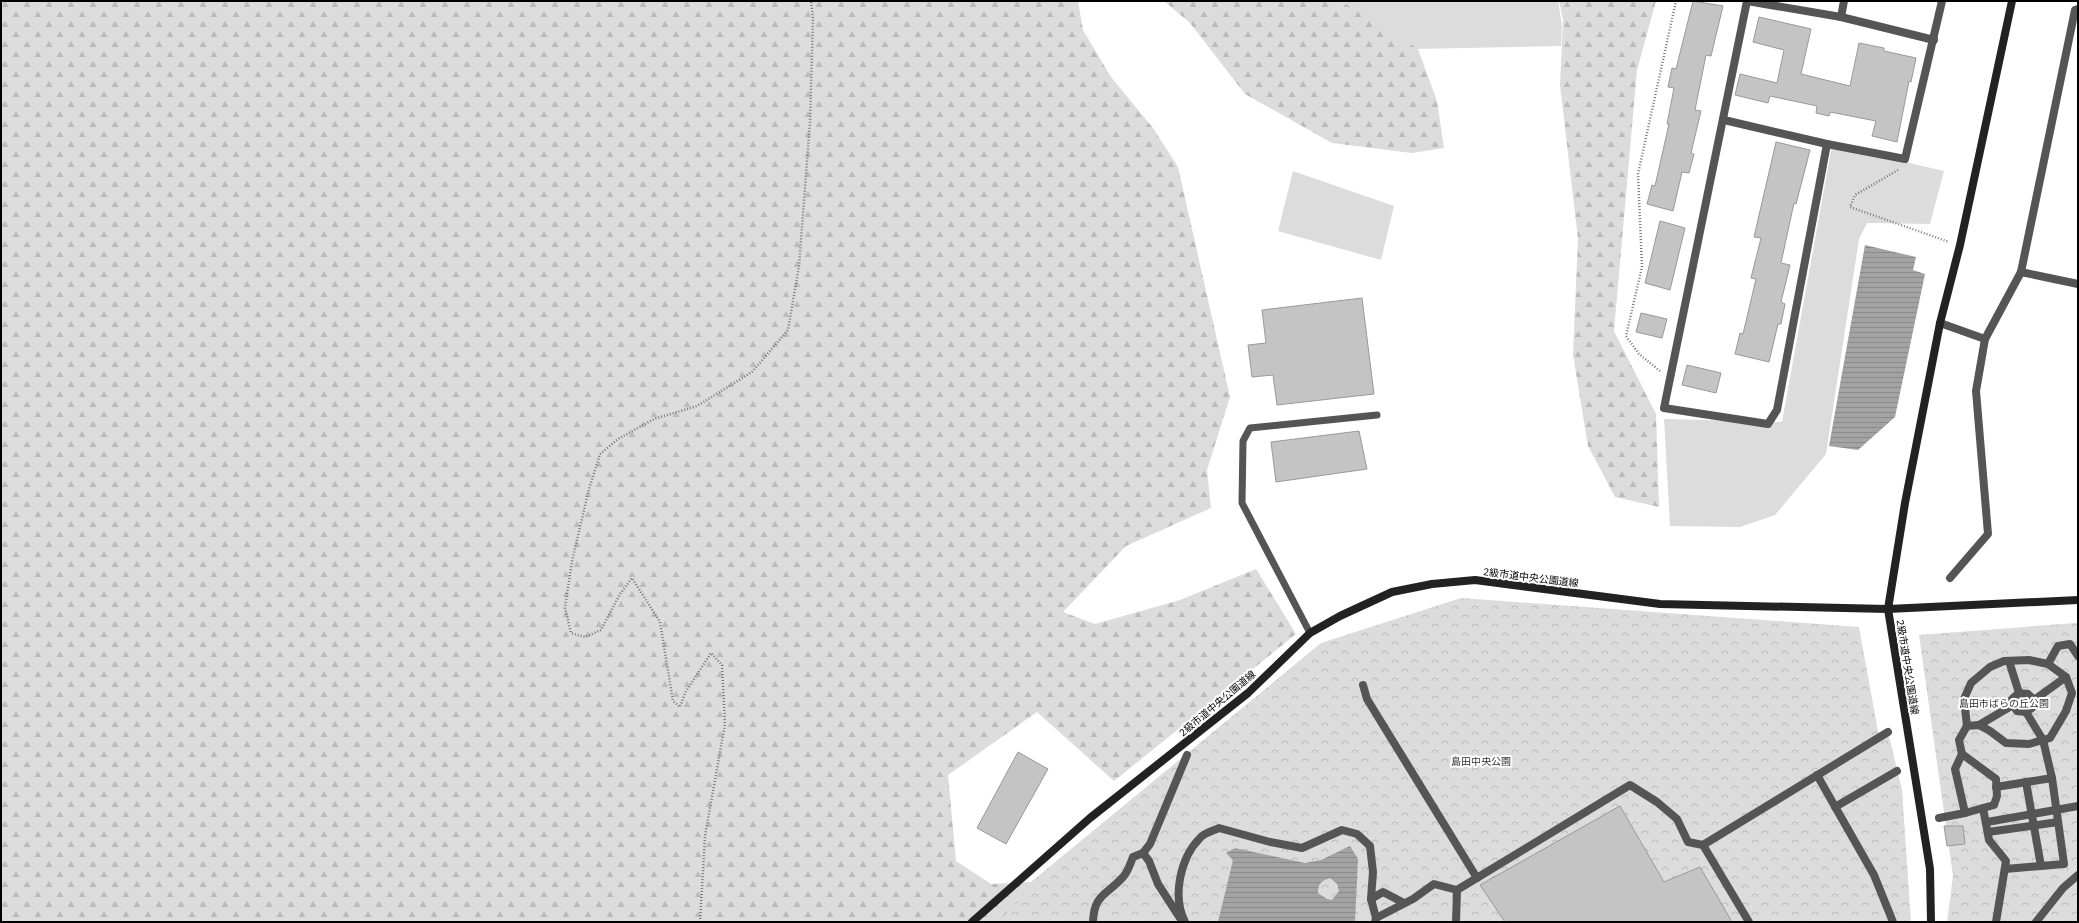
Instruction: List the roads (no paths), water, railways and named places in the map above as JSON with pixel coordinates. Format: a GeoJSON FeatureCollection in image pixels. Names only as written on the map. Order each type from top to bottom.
{"type":"FeatureCollection","features":[{"type":"Feature","properties":{"kind":"street"},"geometry":{"type":"LineString","coordinates":[[1827,144],[1778,410],[1768,424],[1664,408],[1724,120],[1747,1],[1841,16],[1934,40]]}},
{"type":"Feature","properties":{"kind":"street"},"geometry":{"type":"LineString","coordinates":[[1841,16],[1844,1]]}},
{"type":"Feature","properties":{"kind":"street"},"geometry":{"type":"LineString","coordinates":[[1724,120],[1827,144],[1905,159],[1942,1]]}},
{"type":"Feature","properties":{"kind":"street"},"geometry":{"type":"LineString","coordinates":[[2012,1],[1960,245],[1940,324],[1905,503],[1888,609],[2078,600]]}},
{"type":"Feature","properties":{"kind":"street"},"geometry":{"type":"LineString","coordinates":[[1950,578],[1988,534],[1976,391],[1985,339],[2021,272],[2075,10],[2078,9]]}},
{"type":"Feature","properties":{"kind":"street"},"geometry":{"type":"LineString","coordinates":[[2021,272],[2078,284]]}},
{"type":"Feature","properties":{"kind":"street"},"geometry":{"type":"LineString","coordinates":[[1940,324],[1985,339]]}},
{"type":"Feature","properties":{"kind":"street","name":"2級市道中央公園道線"},"geometry":{"type":"LineString","coordinates":[[972,922],[1090,818],[1248,693],[1310,633],[1340,616],[1392,592],[1432,584],[1475,580],[1660,604],[1888,609],[1930,869],[1931,922]]}},
{"type":"Feature","properties":{"kind":"street"},"geometry":{"type":"LineString","coordinates":[[2048,664],[2058,646],[2070,644],[2078,656]]}},
{"type":"Feature","properties":{"kind":"street"},"geometry":{"type":"LineString","coordinates":[[1965,812],[1955,769],[1962,754],[1959,740],[1967,726],[1964,699],[1971,683],[1990,667],[2009,661],[2029,660],[2048,664],[2066,677],[2074,700],[2050,738],[2029,744],[2006,743],[1990,731],[1978,725]]}},
{"type":"Feature","properties":{"kind":"street"},"geometry":{"type":"LineString","coordinates":[[2009,661],[2020,693]]}},
{"type":"Feature","properties":{"kind":"street"},"geometry":{"type":"LineString","coordinates":[[2034,700],[2028,694],[2020,693],[2012,699],[2013,705],[2017,711],[2026,712],[2032,708],[2034,700],[2066,677]]}},
{"type":"Feature","properties":{"kind":"street"},"geometry":{"type":"LineString","coordinates":[[1363,685],[1367,699],[1477,878]]}},
{"type":"Feature","properties":{"kind":"street"},"geometry":{"type":"LineString","coordinates":[[1967,726],[1978,725],[2013,705]]}},
{"type":"Feature","properties":{"kind":"street"},"geometry":{"type":"LineString","coordinates":[[2005,869],[2064,864],[2052,778],[2043,740],[2026,712]]}},
{"type":"Feature","properties":{"kind":"street"},"geometry":{"type":"LineString","coordinates":[[1184,922],[1180,912],[1179,888],[1185,857],[1200,837],[1219,828],[1270,842],[1302,848],[1342,830],[1357,834],[1370,846],[1373,872],[1371,899],[1375,920],[1434,884],[1457,890],[1630,785],[1657,802],[1677,819],[1688,842],[1703,845],[1888,732]]}},
{"type":"Feature","properties":{"kind":"street"},"geometry":{"type":"LineString","coordinates":[[1939,818],[1994,805],[1997,796],[1996,778],[1962,754]]}},
{"type":"Feature","properties":{"kind":"street"},"geometry":{"type":"LineString","coordinates":[[1093,922],[1094,913],[1101,895],[1125,875],[1133,857],[1143,853],[1150,844],[1187,755]]}},
{"type":"Feature","properties":{"kind":"street"},"geometry":{"type":"LineString","coordinates":[[1835,807],[1897,771]]}},
{"type":"Feature","properties":{"kind":"street"},"geometry":{"type":"LineString","coordinates":[[1817,775],[1874,875],[1893,922]]}},
{"type":"Feature","properties":{"kind":"street"},"geometry":{"type":"LineString","coordinates":[[1996,787],[2052,778]]}},
{"type":"Feature","properties":{"kind":"street"},"geometry":{"type":"LineString","coordinates":[[2026,782],[2041,866]]}},
{"type":"Feature","properties":{"kind":"street"},"geometry":{"type":"LineString","coordinates":[[1987,822],[2078,806]]}},
{"type":"Feature","properties":{"kind":"street"},"geometry":{"type":"LineString","coordinates":[[1983,808],[1987,822],[1989,840],[2006,861],[1996,922]]}},
{"type":"Feature","properties":{"kind":"street"},"geometry":{"type":"LineString","coordinates":[[1988,832],[2058,822]]}},
{"type":"Feature","properties":{"kind":"street"},"geometry":{"type":"LineString","coordinates":[[1703,845],[1749,922]]}},
{"type":"Feature","properties":{"kind":"street"},"geometry":{"type":"LineString","coordinates":[[1143,853],[1149,861],[1158,884],[1184,922]]}},
{"type":"Feature","properties":{"kind":"street"},"geometry":{"type":"LineString","coordinates":[[2036,922],[2063,888],[2078,875]]}},
{"type":"Feature","properties":{"kind":"street"},"geometry":{"type":"LineString","coordinates":[[1456,922],[1457,890]]}},
{"type":"Feature","properties":{"kind":"street"},"geometry":{"type":"LineString","coordinates":[[1371,899],[1383,892],[1404,903]]}},
{"type":"Feature","properties":{"kind":"lane"},"geometry":{"type":"LineString","coordinates":[[1310,633],[1242,503],[1243,441],[1250,428],[1377,415]]}},
{"type":"Feature","properties":{"kind":"park label","name":"島田市ばらの丘公園"},"geometry":{"type":"Point","coordinates":[2004,703]}},
{"type":"Feature","properties":{"kind":"park label","name":"島田中央公園"},"geometry":{"type":"Point","coordinates":[1481,761]}}]}
